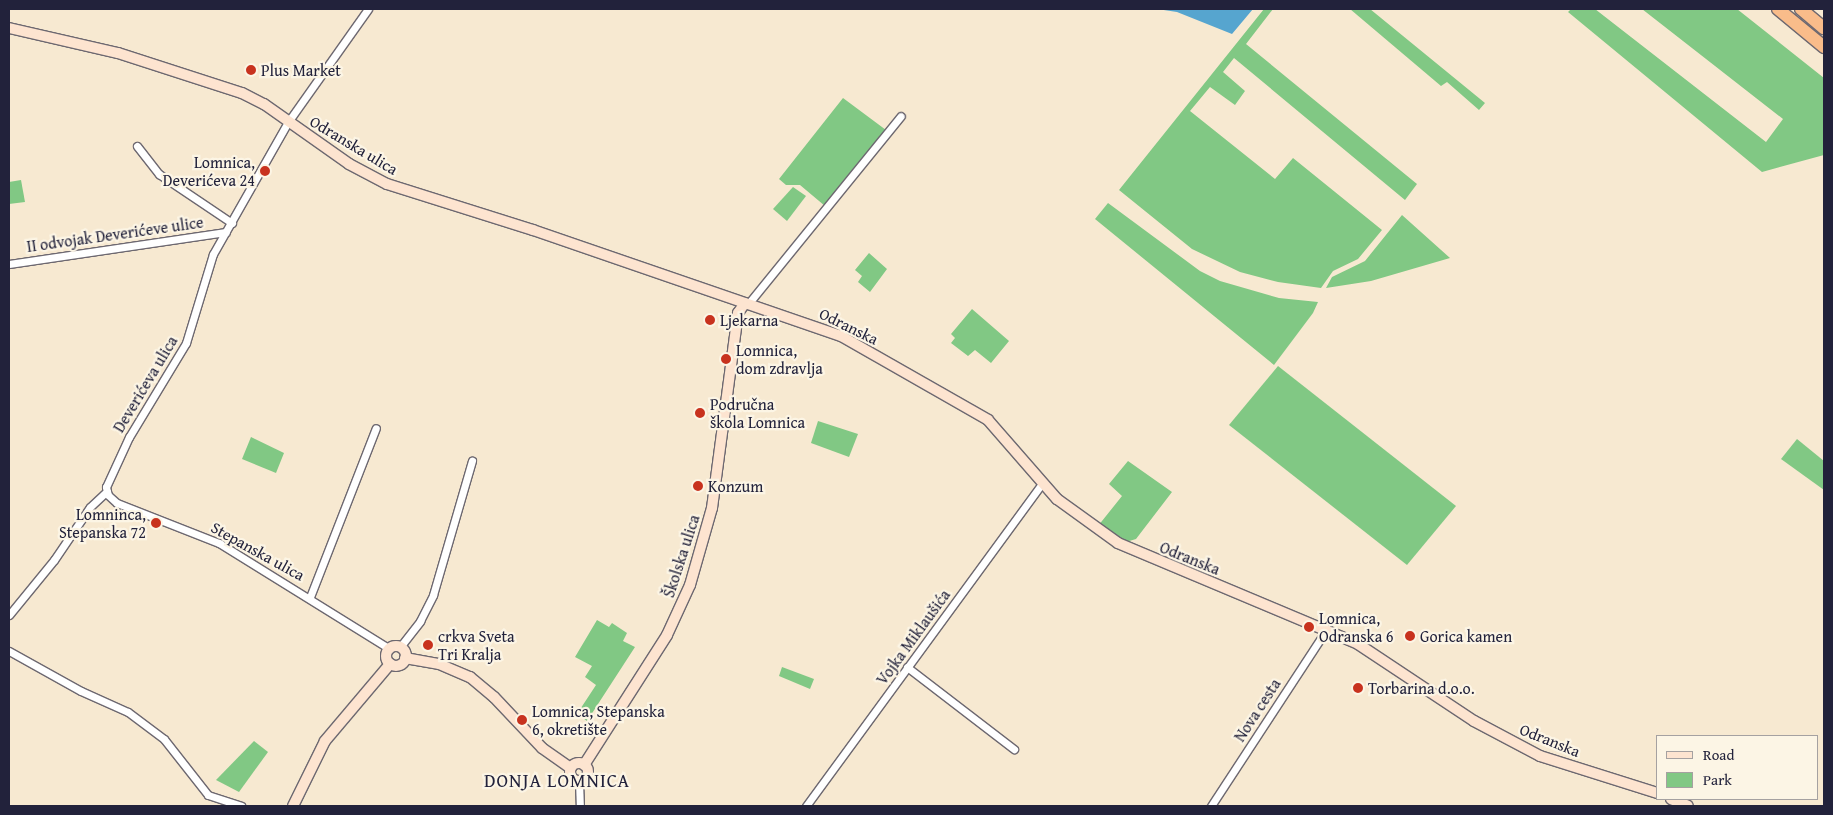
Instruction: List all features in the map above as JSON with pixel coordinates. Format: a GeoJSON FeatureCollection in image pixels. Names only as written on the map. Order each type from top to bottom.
{"type":"FeatureCollection","features":[{"type":"Feature","properties":{"kind":"highway"},"geometry":{"type":"LineString","coordinates":[[1778,9],[1824,46]]}},
{"type":"Feature","properties":{"kind":"highway"},"geometry":{"type":"LineString","coordinates":[[1801,9],[1824,28]]}},
{"type":"Feature","properties":{"kind":"street","name":"Deverićeva ulica"},"geometry":{"type":"LineString","coordinates":[[9,615],[49,566],[90,507],[106,491],[106,482],[116,460],[186,343],[207,269],[226,232],[288,122],[368,9]]}},
{"type":"Feature","properties":{"kind":"street","name":"Odranska ulica"},"geometry":{"type":"LineString","coordinates":[[9,28],[118,53],[194,76],[258,100],[349,164],[400,189],[542,233],[747,303]]}},
{"type":"Feature","properties":{"kind":"street"},"geometry":{"type":"LineString","coordinates":[[747,303],[901,116]]}},
{"type":"Feature","properties":{"kind":"street"},"geometry":{"type":"LineString","coordinates":[[137,146],[160,174],[232,223]]}},
{"type":"Feature","properties":{"kind":"street","name":"II odvojak Deverićeve ulice"},"geometry":{"type":"LineString","coordinates":[[9,264],[226,232]]}},
{"type":"Feature","properties":{"kind":"street","name":"Odranska"},"geometry":{"type":"LineString","coordinates":[[747,303],[841,336],[967,407],[1000,432],[1042,484],[1076,514],[1129,549],[1327,630],[1373,652],[1474,721],[1524,749],[1656,794]]}},
{"type":"Feature","properties":{"kind":"street","name":"Školska ulica"},"geometry":{"type":"LineString","coordinates":[[579,781],[586,777],[584,766],[667,635],[690,585],[712,508],[738,313],[747,303]]}},
{"type":"Feature","properties":{"kind":"street"},"geometry":{"type":"LineString","coordinates":[[310,597],[376,428]]}},
{"type":"Feature","properties":{"kind":"street"},"geometry":{"type":"LineString","coordinates":[[390,664],[386,658],[420,621],[433,595],[472,461]]}},
{"type":"Feature","properties":{"kind":"street","name":"Vojka Miklaušića"},"geometry":{"type":"LineString","coordinates":[[806,806],[1042,484]]}},
{"type":"Feature","properties":{"kind":"street","name":"Stepanska ulica"},"geometry":{"type":"LineString","coordinates":[[106,491],[122,506],[219,543],[395,648]]}},
{"type":"Feature","properties":{"kind":"street","name":"Nova cesta"},"geometry":{"type":"LineString","coordinates":[[1211,806],[1327,630]]}},
{"type":"Feature","properties":{"kind":"street"},"geometry":{"type":"LineString","coordinates":[[395,648],[406,658],[439,664],[470,677],[494,697],[538,744],[571,768],[576,764],[584,766]]}},
{"type":"Feature","properties":{"kind":"street"},"geometry":{"type":"LineString","coordinates":[[9,651],[87,694],[128,712],[164,739],[208,795],[241,806]]}},
{"type":"Feature","properties":{"kind":"street"},"geometry":{"type":"LineString","coordinates":[[390,664],[400,665],[406,658]]}},
{"type":"Feature","properties":{"kind":"street"},"geometry":{"type":"LineString","coordinates":[[293,806],[325,741],[390,664]]}},
{"type":"Feature","properties":{"kind":"street"},"geometry":{"type":"LineString","coordinates":[[907,667],[1014,749]]}},
{"type":"Feature","properties":{"kind":"street","name":"Školska ulica"},"geometry":{"type":"LineString","coordinates":[[571,768],[571,777],[579,781]]}},
{"type":"Feature","properties":{"kind":"street","name":"Školska ulica"},"geometry":{"type":"LineString","coordinates":[[579,781],[580,806]]}},
{"type":"Feature","properties":{"kind":"street"},"geometry":{"type":"LineString","coordinates":[[1673,800],[1688,806]]}},
{"type":"Feature","properties":{"kind":"green space"},"geometry":{"type":"Polygon","coordinates":[[[1264,9],[1273,9],[1246,44],[1417,184],[1405,200],[1234,58],[1223,72],[1245,91],[1235,105],[1210,87],[1190,111],[1275,179],[1293,158],[1382,230],[1358,259],[1333,271],[1321,288],[1278,282],[1240,272],[1192,249],[1119,190],[1264,9]]]}},
{"type":"Feature","properties":{"kind":"green space"},"geometry":{"type":"Polygon","coordinates":[[[1350,9],[1370,9],[1485,103],[1479,110],[1447,82],[1441,86],[1350,9]]]}},
{"type":"Feature","properties":{"kind":"green space"},"geometry":{"type":"Polygon","coordinates":[[[1571,9],[1595,9],[1766,142],[1783,119],[1642,9],[1737,9],[1824,78],[1824,155],[1762,172],[1568,12],[1571,9]]]}},
{"type":"Feature","properties":{"kind":"green space"},"geometry":{"type":"Polygon","coordinates":[[[843,98],[886,130],[825,206],[800,185],[786,185],[779,179],[843,98]]]}},
{"type":"Feature","properties":{"kind":"green space"},"geometry":{"type":"Polygon","coordinates":[[[21,180],[25,202],[9,204],[9,182],[21,180]]]}},
{"type":"Feature","properties":{"kind":"green space"},"geometry":{"type":"Polygon","coordinates":[[[793,187],[806,196],[787,221],[773,209],[793,187]]]}},
{"type":"Feature","properties":{"kind":"green space"},"geometry":{"type":"Polygon","coordinates":[[[1108,203],[1200,271],[1220,281],[1279,298],[1318,302],[1313,313],[1274,365],[1095,219],[1108,203]]]}},
{"type":"Feature","properties":{"kind":"green space"},"geometry":{"type":"Polygon","coordinates":[[[1402,215],[1450,258],[1371,281],[1326,288],[1332,277],[1365,261],[1402,215]]]}},
{"type":"Feature","properties":{"kind":"green space"},"geometry":{"type":"Polygon","coordinates":[[[869,253],[887,269],[870,292],[858,282],[862,276],[855,270],[869,253]]]}},
{"type":"Feature","properties":{"kind":"green space"},"geometry":{"type":"Polygon","coordinates":[[[972,309],[1009,341],[991,363],[975,350],[968,356],[951,343],[955,338],[951,334],[972,309]]]}},
{"type":"Feature","properties":{"kind":"green space"},"geometry":{"type":"Polygon","coordinates":[[[1278,366],[1456,506],[1407,565],[1229,425],[1278,366]]]}},
{"type":"Feature","properties":{"kind":"green space"},"geometry":{"type":"Polygon","coordinates":[[[818,421],[858,434],[849,457],[811,443],[818,421]]]}},
{"type":"Feature","properties":{"kind":"green space"},"geometry":{"type":"Polygon","coordinates":[[[251,437],[284,453],[276,473],[242,459],[251,437]]]}},
{"type":"Feature","properties":{"kind":"green space"},"geometry":{"type":"Polygon","coordinates":[[[1797,439],[1824,461],[1824,490],[1781,459],[1797,439]]]}},
{"type":"Feature","properties":{"kind":"green space"},"geometry":{"type":"Polygon","coordinates":[[[1128,461],[1172,492],[1136,539],[1126,542],[1098,526],[1122,496],[1109,484],[1128,461]]]}},
{"type":"Feature","properties":{"kind":"green space"},"geometry":{"type":"Polygon","coordinates":[[[597,620],[609,627],[612,623],[627,633],[623,641],[635,647],[587,721],[577,714],[596,685],[585,677],[592,666],[575,657],[597,620]]]}},
{"type":"Feature","properties":{"kind":"green space"},"geometry":{"type":"Polygon","coordinates":[[[782,667],[814,679],[810,689],[779,676],[782,667]]]}},
{"type":"Feature","properties":{"kind":"green space"},"geometry":{"type":"Polygon","coordinates":[[[254,741],[268,752],[239,792],[216,780],[254,741]]]}},
{"type":"Feature","properties":{"kind":"water"},"geometry":{"type":"Polygon","coordinates":[[[1157,9],[1253,9],[1232,34],[1177,12],[1157,9]]]}},
{"type":"Feature","properties":{"kind":"place","name":"Plus Market"},"geometry":{"type":"Point","coordinates":[251,70]}},
{"type":"Feature","properties":{"kind":"place","name":"Lomnica, Deverićeva 24"},"geometry":{"type":"Point","coordinates":[265,171]}},
{"type":"Feature","properties":{"kind":"place","name":"Ljekarna"},"geometry":{"type":"Point","coordinates":[710,320]}},
{"type":"Feature","properties":{"kind":"place","name":"Lomnica, dom zdravlja"},"geometry":{"type":"Point","coordinates":[726,359]}},
{"type":"Feature","properties":{"kind":"place","name":"Područna škola Lomnica"},"geometry":{"type":"Point","coordinates":[700,413]}},
{"type":"Feature","properties":{"kind":"place","name":"Konzum"},"geometry":{"type":"Point","coordinates":[698,486]}},
{"type":"Feature","properties":{"kind":"place","name":"Lomninca, Stepanska 72"},"geometry":{"type":"Point","coordinates":[156,523]}},
{"type":"Feature","properties":{"kind":"place","name":"Lomnica, Odranska 6"},"geometry":{"type":"Point","coordinates":[1309,627]}},
{"type":"Feature","properties":{"kind":"place","name":"Gorica kamen"},"geometry":{"type":"Point","coordinates":[1410,636]}},
{"type":"Feature","properties":{"kind":"place","name":"crkva Sveta Tri Kralja"},"geometry":{"type":"Point","coordinates":[428,645]}},
{"type":"Feature","properties":{"kind":"place","name":"Torbarina d.o.o."},"geometry":{"type":"Point","coordinates":[1358,688]}},
{"type":"Feature","properties":{"kind":"place","name":"Lomnica, Stepanska 6, okretište"},"geometry":{"type":"Point","coordinates":[522,720]}},
{"type":"Feature","properties":{"kind":"district","name":"DONJA LOMNICA"},"geometry":{"type":"Point","coordinates":[557,781]}}]}
